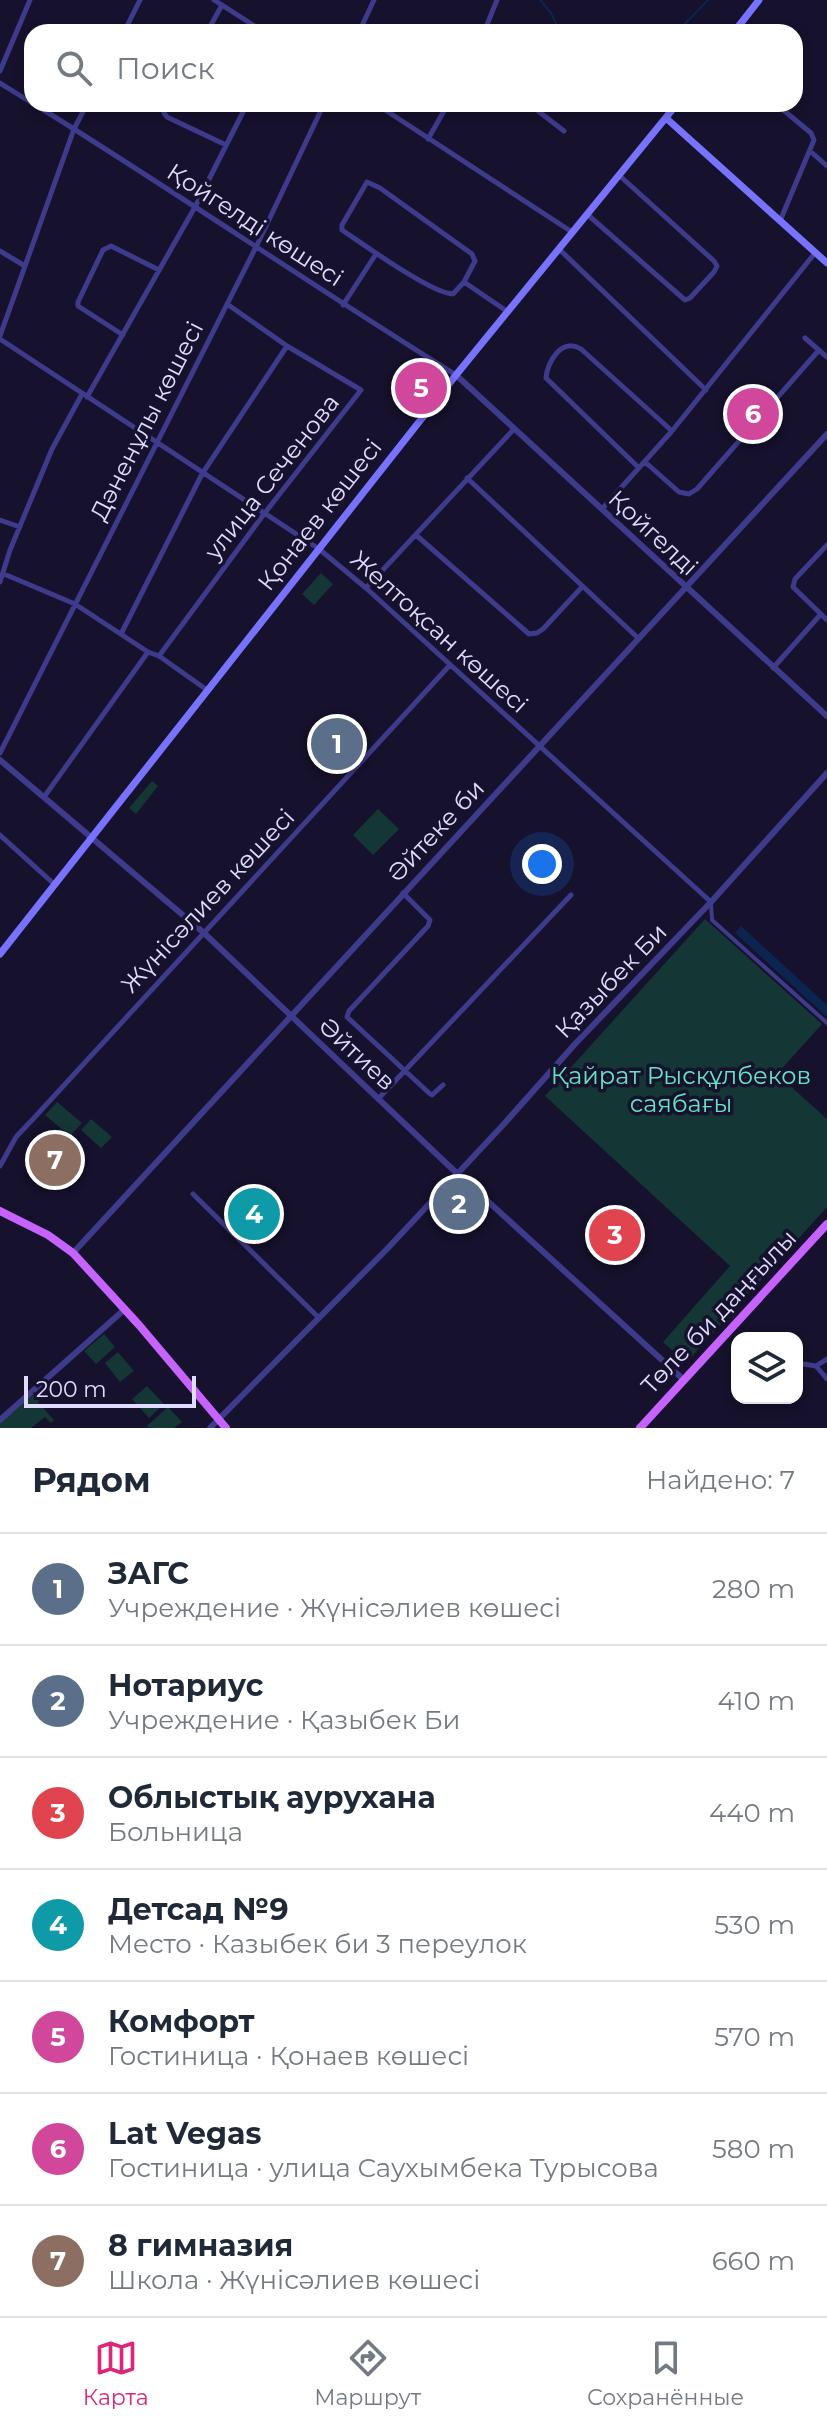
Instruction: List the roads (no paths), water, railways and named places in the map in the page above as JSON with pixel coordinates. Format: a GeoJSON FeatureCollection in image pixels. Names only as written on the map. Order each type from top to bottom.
{"type":"FeatureCollection","features":[{"type":"Feature","properties":{"kind":"main road"},"geometry":{"type":"LineString","coordinates":[[740,24],[759,0]]}},
{"type":"Feature","properties":{"kind":"main road","name":"Қонаев көшесі"},"geometry":{"type":"LineString","coordinates":[[0,954],[456,375],[671,112]]}},
{"type":"Feature","properties":{"kind":"main road"},"geometry":{"type":"LineString","coordinates":[[666,118],[827,263]]}},
{"type":"Feature","properties":{"kind":"main road"},"geometry":{"type":"LineString","coordinates":[[0,1211],[48,1235],[73,1253],[226,1428]]}},
{"type":"Feature","properties":{"kind":"main road","name":"Төле би даңғылы"},"geometry":{"type":"LineString","coordinates":[[640,1428],[827,1224]]}},
{"type":"Feature","properties":{"kind":"street"},"geometry":{"type":"LineString","coordinates":[[0,71],[30,0]]}},
{"type":"Feature","properties":{"kind":"street"},"geometry":{"type":"LineString","coordinates":[[128,24],[140,0]]}},
{"type":"Feature","properties":{"kind":"street"},"geometry":{"type":"LineString","coordinates":[[214,0],[252,24]]}},
{"type":"Feature","properties":{"kind":"street"},"geometry":{"type":"LineString","coordinates":[[363,24],[374,0]]}},
{"type":"Feature","properties":{"kind":"street"},"geometry":{"type":"LineString","coordinates":[[487,24],[497,0]]}},
{"type":"Feature","properties":{"kind":"street"},"geometry":{"type":"LineString","coordinates":[[211,24],[222,5]]}},
{"type":"Feature","properties":{"kind":"street","name":"Қойгелді көшесі"},"geometry":{"type":"LineString","coordinates":[[0,83],[24,98]]}},
{"type":"Feature","properties":{"kind":"street","name":"Қойгелді көшесі"},"geometry":{"type":"LineString","coordinates":[[47,112],[456,375]]}},
{"type":"Feature","properties":{"kind":"street"},"geometry":{"type":"LineString","coordinates":[[0,338],[74,129],[83,112]]}},
{"type":"Feature","properties":{"kind":"street"},"geometry":{"type":"LineString","coordinates":[[164,112],[167,117],[226,145]]}},
{"type":"Feature","properties":{"kind":"street"},"geometry":{"type":"LineString","coordinates":[[0,582],[52,449],[123,335],[195,207],[243,112]]}},
{"type":"Feature","properties":{"kind":"street","name":"Дәненұлы көшесі"},"geometry":{"type":"LineString","coordinates":[[0,753],[257,245],[320,112]]}},
{"type":"Feature","properties":{"kind":"street"},"geometry":{"type":"LineString","coordinates":[[388,112],[573,233]]}},
{"type":"Feature","properties":{"kind":"street"},"geometry":{"type":"LineString","coordinates":[[428,139],[443,112]]}},
{"type":"Feature","properties":{"kind":"street"},"geometry":{"type":"LineString","coordinates":[[539,112],[564,131]]}},
{"type":"Feature","properties":{"kind":"street"},"geometry":{"type":"LineString","coordinates":[[780,221],[814,140],[811,133],[786,112]]}},
{"type":"Feature","properties":{"kind":"street"},"geometry":{"type":"LineString","coordinates":[[810,151],[827,166]]}},
{"type":"Feature","properties":{"kind":"street"},"geometry":{"type":"LineString","coordinates":[[588,215],[685,300],[714,272],[717,266],[714,261],[620,176]]}},
{"type":"Feature","properties":{"kind":"street"},"geometry":{"type":"LineString","coordinates":[[367,182],[380,188],[472,254],[475,261],[464,282],[449,295],[376,254],[342,228],[367,182]]}},
{"type":"Feature","properties":{"kind":"street"},"geometry":{"type":"LineString","coordinates":[[123,335],[78,306],[103,250],[111,246],[159,270]]}},
{"type":"Feature","properties":{"kind":"street"},"geometry":{"type":"LineString","coordinates":[[559,249],[706,390]]}},
{"type":"Feature","properties":{"kind":"street"},"geometry":{"type":"LineString","coordinates":[[0,251],[25,266]]}},
{"type":"Feature","properties":{"kind":"street"},"geometry":{"type":"LineString","coordinates":[[602,509],[672,431],[815,253]]}},
{"type":"Feature","properties":{"kind":"street"},"geometry":{"type":"LineString","coordinates":[[343,305],[376,254]]}},
{"type":"Feature","properties":{"kind":"street"},"geometry":{"type":"LineString","coordinates":[[464,282],[508,312]]}},
{"type":"Feature","properties":{"kind":"street","name":"улица Сеченова"},"geometry":{"type":"LineString","coordinates":[[159,656],[361,390],[287,346],[227,304]]}},
{"type":"Feature","properties":{"kind":"street","name":"Желтоқсан көшесі"},"geometry":{"type":"LineString","coordinates":[[0,338],[319,549],[366,588],[711,902]]}},
{"type":"Feature","properties":{"kind":"street"},"geometry":{"type":"LineString","coordinates":[[805,338],[827,357]]}},
{"type":"Feature","properties":{"kind":"street"},"geometry":{"type":"LineString","coordinates":[[639,468],[546,378],[546,368],[554,355],[566,345],[574,345],[672,431]]}},
{"type":"Feature","properties":{"kind":"street","name":"улица Сеченова"},"geometry":{"type":"LineString","coordinates":[[121,634],[202,474],[287,346]]}},
{"type":"Feature","properties":{"kind":"street"},"geometry":{"type":"LineString","coordinates":[[645,462],[679,492],[689,494],[697,489],[819,350]]}},
{"type":"Feature","properties":{"kind":"street","name":"Қойгелді"},"geometry":{"type":"LineString","coordinates":[[456,375],[827,716]]}},
{"type":"Feature","properties":{"kind":"street"},"geometry":{"type":"LineString","coordinates":[[366,588],[514,429]]}},
{"type":"Feature","properties":{"kind":"street","name":"Әйтеке би"},"geometry":{"type":"LineString","coordinates":[[73,1253],[827,434]]}},
{"type":"Feature","properties":{"kind":"street"},"geometry":{"type":"LineString","coordinates":[[467,478],[638,638]]}},
{"type":"Feature","properties":{"kind":"street"},"geometry":{"type":"LineString","coordinates":[[0,520],[20,527]]}},
{"type":"Feature","properties":{"kind":"street"},"geometry":{"type":"LineString","coordinates":[[416,535],[529,634],[543,629],[582,587]]}},
{"type":"Feature","properties":{"kind":"street"},"geometry":{"type":"LineString","coordinates":[[827,545],[795,579],[793,587],[827,620]]}},
{"type":"Feature","properties":{"kind":"street"},"geometry":{"type":"LineString","coordinates":[[4,574],[75,604],[207,690]]}},
{"type":"Feature","properties":{"kind":"street"},"geometry":{"type":"LineString","coordinates":[[773,668],[821,614]]}},
{"type":"Feature","properties":{"kind":"street"},"geometry":{"type":"LineString","coordinates":[[44,797],[148,652]]}},
{"type":"Feature","properties":{"kind":"street","name":"Жүнісәлиев көшесі"},"geometry":{"type":"LineString","coordinates":[[0,1166],[16,1137],[450,665]]}},
{"type":"Feature","properties":{"kind":"street","name":"Әйтиев"},"geometry":{"type":"LineString","coordinates":[[0,760],[204,933],[458,1174],[684,1380]]}},
{"type":"Feature","properties":{"kind":"street","name":"Қазыбек Би"},"geometry":{"type":"LineString","coordinates":[[210,1428],[458,1174],[827,773]]}},
{"type":"Feature","properties":{"kind":"street"},"geometry":{"type":"LineString","coordinates":[[0,836],[54,884]]}},
{"type":"Feature","properties":{"kind":"street"},"geometry":{"type":"LineString","coordinates":[[403,893],[430,920],[428,926],[349,1011],[347,1017],[432,1095],[443,1085]]}},
{"type":"Feature","properties":{"kind":"street"},"geometry":{"type":"LineString","coordinates":[[378,1099],[571,895]]}},
{"type":"Feature","properties":{"kind":"street"},"geometry":{"type":"LineString","coordinates":[[711,902],[712,920],[827,1023]]}},
{"type":"Feature","properties":{"kind":"street"},"geometry":{"type":"LineString","coordinates":[[193,1194],[319,1318]]}},
{"type":"Feature","properties":{"kind":"street"},"geometry":{"type":"LineString","coordinates":[[0,1420],[125,1309]]}},
{"type":"Feature","properties":{"kind":"street"},"geometry":{"type":"LineString","coordinates":[[818,1368],[827,1359]]}},
{"type":"Feature","properties":{"kind":"street"},"geometry":{"type":"LineString","coordinates":[[803,1364],[827,1368]]}},
{"type":"Feature","properties":{"kind":"street"},"geometry":{"type":"LineString","coordinates":[[818,1368],[827,1379]]}},
{"type":"Feature","properties":{"kind":"water"},"geometry":{"type":"Polygon","coordinates":[[[741,926],[827,1005],[827,1017],[735,933],[741,926]]]}},
{"type":"Feature","properties":{"kind":"waterway"},"geometry":{"type":"LineString","coordinates":[[540,0],[556,24]]}},
{"type":"Feature","properties":{"kind":"waterway"},"geometry":{"type":"LineString","coordinates":[[685,24],[708,0]]}},
{"type":"Feature","properties":{"kind":"place","name":"Комфорт"},"geometry":{"type":"Point","coordinates":[421,388]}},
{"type":"Feature","properties":{"kind":"place","name":"Lat Vegas"},"geometry":{"type":"Point","coordinates":[753,414]}},
{"type":"Feature","properties":{"kind":"place","name":"ЗАГС"},"geometry":{"type":"Point","coordinates":[337,744]}},
{"type":"Feature","properties":{"kind":"place","name":"8 гимназия"},"geometry":{"type":"Point","coordinates":[55,1160]}},
{"type":"Feature","properties":{"kind":"place","name":"Нотариус"},"geometry":{"type":"Point","coordinates":[459,1204]}},
{"type":"Feature","properties":{"kind":"place","name":"Детсад №9"},"geometry":{"type":"Point","coordinates":[254,1214]}},
{"type":"Feature","properties":{"kind":"place","name":"Облыстық аурухана"},"geometry":{"type":"Point","coordinates":[615,1235]}},
{"type":"Feature","properties":{"kind":"park label","name":"Қайрат Рысқұлбеков саябағы"},"geometry":{"type":"Point","coordinates":[681,1090]}}]}
